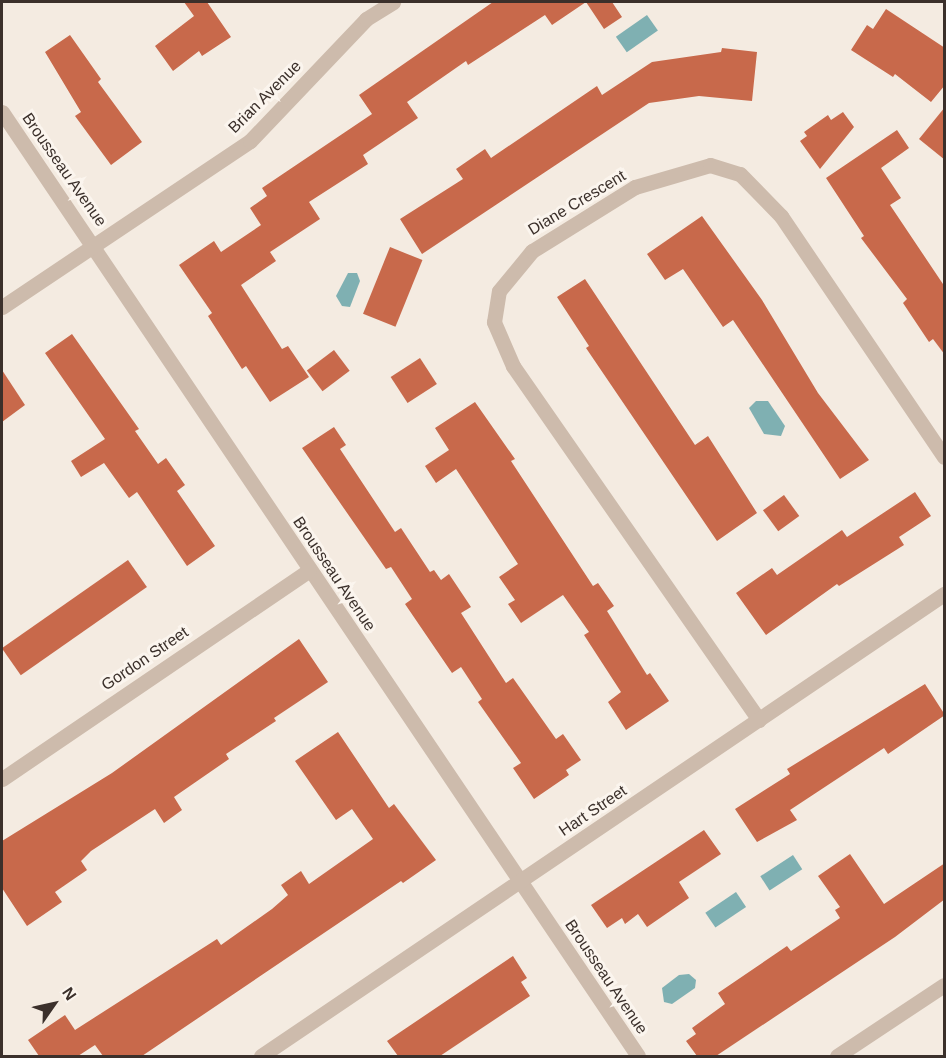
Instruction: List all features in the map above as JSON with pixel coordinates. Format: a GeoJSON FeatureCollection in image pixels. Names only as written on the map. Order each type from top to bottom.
{"type":"FeatureCollection","features":[{"type":"Feature","properties":{"kind":"street","name":"Brian Avenue"},"geometry":{"type":"LineString","coordinates":[[2,308],[93,244],[250,141],[366,19],[393,2]]}},
{"type":"Feature","properties":{"kind":"street","name":"Brousseau Avenue"},"geometry":{"type":"LineString","coordinates":[[2,112],[638,1056]]}},
{"type":"Feature","properties":{"kind":"street","name":"Diane Crescent"},"geometry":{"type":"LineString","coordinates":[[759,720],[513,366],[494,322],[499,291],[532,251],[635,187],[710,165],[740,174],[781,216],[945,457]]}},
{"type":"Feature","properties":{"kind":"street","name":"Gordon Street"},"geometry":{"type":"LineString","coordinates":[[2,779],[309,570]]}},
{"type":"Feature","properties":{"kind":"street","name":"Hart Street"},"geometry":{"type":"LineString","coordinates":[[261,1056],[945,594]]}},
{"type":"Feature","properties":{"kind":"street"},"geometry":{"type":"LineString","coordinates":[[837,1056],[945,984]]}},
{"type":"Feature","properties":{"kind":"water"},"geometry":{"type":"Polygon","coordinates":[[[647,15],[658,31],[627,52],[616,37],[647,15]]]}},
{"type":"Feature","properties":{"kind":"water"},"geometry":{"type":"Polygon","coordinates":[[[348,273],[357,273],[360,281],[350,307],[342,306],[336,296],[348,273]]]}},
{"type":"Feature","properties":{"kind":"water"},"geometry":{"type":"Polygon","coordinates":[[[756,401],[768,401],[785,426],[781,436],[764,434],[749,408],[756,401]]]}},
{"type":"Feature","properties":{"kind":"water"},"geometry":{"type":"Polygon","coordinates":[[[793,855],[802,869],[770,890],[760,876],[793,855]]]}},
{"type":"Feature","properties":{"kind":"water"},"geometry":{"type":"Polygon","coordinates":[[[736,892],[746,907],[715,928],[705,913],[736,892]]]}},
{"type":"Feature","properties":{"kind":"water"},"geometry":{"type":"Polygon","coordinates":[[[689,974],[696,980],[695,988],[672,1004],[664,1002],[662,988],[679,975],[689,974]]]}},
{"type":"Feature","properties":{"kind":"building"},"geometry":{"type":"Polygon","coordinates":[[[184,2],[207,2],[231,37],[202,56],[199,51],[173,71],[155,46],[194,16],[184,2]]]}},
{"type":"Feature","properties":{"kind":"building"},"geometry":{"type":"Polygon","coordinates":[[[493,2],[586,2],[552,25],[545,15],[468,65],[466,61],[407,102],[418,118],[363,155],[368,164],[309,202],[320,219],[270,252],[276,261],[241,285],[282,349],[288,346],[309,377],[270,402],[246,366],[242,369],[208,316],[212,313],[179,265],[214,241],[221,252],[261,225],[250,208],[267,196],[262,188],[372,114],[359,95],[493,2]]]}},
{"type":"Feature","properties":{"kind":"building"},"geometry":{"type":"Polygon","coordinates":[[[586,2],[612,2],[622,17],[604,29],[586,2]]]}},
{"type":"Feature","properties":{"kind":"building"},"geometry":{"type":"Polygon","coordinates":[[[886,9],[945,48],[945,85],[931,102],[895,74],[893,77],[851,50],[867,25],[873,29],[886,9]]]}},
{"type":"Feature","properties":{"kind":"building"},"geometry":{"type":"Polygon","coordinates":[[[70,35],[101,79],[98,82],[142,142],[111,165],[75,116],[81,112],[45,52],[70,35]]]}},
{"type":"Feature","properties":{"kind":"building"},"geometry":{"type":"Polygon","coordinates":[[[722,48],[757,52],[752,101],[699,96],[649,103],[422,254],[400,219],[463,179],[456,169],[485,149],[491,158],[597,86],[602,95],[652,62],[721,52],[722,48]]]}},
{"type":"Feature","properties":{"kind":"building"},"geometry":{"type":"Polygon","coordinates":[[[945,107],[945,160],[919,139],[945,107]]]}},
{"type":"Feature","properties":{"kind":"building"},"geometry":{"type":"Polygon","coordinates":[[[843,112],[854,127],[820,169],[800,141],[807,136],[804,132],[828,115],[831,120],[843,112]]]}},
{"type":"Feature","properties":{"kind":"building"},"geometry":{"type":"Polygon","coordinates":[[[897,130],[909,148],[881,168],[901,198],[890,205],[945,287],[945,355],[933,339],[929,342],[903,303],[907,299],[861,238],[864,236],[826,178],[897,130]]]}},
{"type":"Feature","properties":{"kind":"building"},"geometry":{"type":"Polygon","coordinates":[[[702,216],[762,300],[818,393],[869,460],[840,479],[733,320],[723,327],[683,269],[665,280],[647,254],[702,216]]]}},
{"type":"Feature","properties":{"kind":"building"},"geometry":{"type":"Polygon","coordinates":[[[390,247],[422,260],[395,327],[363,314],[390,247]]]}},
{"type":"Feature","properties":{"kind":"building"},"geometry":{"type":"Polygon","coordinates":[[[585,279],[695,445],[708,436],[757,513],[717,541],[586,348],[589,346],[557,297],[585,279]]]}},
{"type":"Feature","properties":{"kind":"building"},"geometry":{"type":"Polygon","coordinates":[[[72,334],[139,429],[135,431],[158,464],[166,458],[185,485],[177,491],[215,546],[187,566],[137,492],[129,498],[104,463],[81,477],[71,461],[105,439],[45,353],[72,334]]]}},
{"type":"Feature","properties":{"kind":"building"},"geometry":{"type":"Polygon","coordinates":[[[334,350],[350,371],[322,391],[307,370],[334,350]]]}},
{"type":"Feature","properties":{"kind":"building"},"geometry":{"type":"Polygon","coordinates":[[[420,358],[437,384],[408,403],[391,377],[420,358]]]}},
{"type":"Feature","properties":{"kind":"building"},"geometry":{"type":"Polygon","coordinates":[[[2,370],[25,405],[2,422],[2,370]]]}},
{"type":"Feature","properties":{"kind":"building"},"geometry":{"type":"Polygon","coordinates":[[[475,402],[515,459],[511,461],[593,586],[598,583],[614,606],[607,611],[647,675],[650,673],[669,701],[626,730],[608,702],[621,692],[584,635],[589,632],[563,595],[521,623],[508,604],[515,600],[499,577],[518,564],[456,469],[436,483],[425,466],[449,450],[435,428],[475,402]]]}},
{"type":"Feature","properties":{"kind":"building"},"geometry":{"type":"Polygon","coordinates":[[[334,427],[346,445],[340,449],[395,532],[401,528],[430,572],[434,570],[441,580],[449,574],[471,607],[461,613],[506,683],[513,678],[556,739],[563,734],[581,760],[566,770],[569,775],[534,799],[513,768],[521,763],[478,702],[482,699],[461,667],[452,673],[405,604],[412,599],[391,567],[386,569],[302,448],[334,427]]]}},
{"type":"Feature","properties":{"kind":"building"},"geometry":{"type":"Polygon","coordinates":[[[915,492],[931,516],[899,537],[904,545],[839,586],[837,584],[766,635],[736,593],[772,568],[777,575],[842,530],[847,537],[915,492]]]}},
{"type":"Feature","properties":{"kind":"building"},"geometry":{"type":"Polygon","coordinates":[[[784,495],[799,516],[778,531],[763,510],[784,495]]]}},
{"type":"Feature","properties":{"kind":"building"},"geometry":{"type":"Polygon","coordinates":[[[128,560],[147,587],[21,675],[2,648],[128,560]]]}},
{"type":"Feature","properties":{"kind":"building"},"geometry":{"type":"Polygon","coordinates":[[[299,639],[328,682],[274,718],[276,721],[226,754],[229,759],[174,797],[182,810],[164,823],[155,809],[91,851],[81,861],[87,870],[55,892],[62,902],[27,926],[2,888],[2,841],[112,773],[299,639]]]}},
{"type":"Feature","properties":{"kind":"building"},"geometry":{"type":"Polygon","coordinates":[[[925,684],[945,715],[888,754],[884,748],[790,810],[797,820],[757,842],[735,809],[790,774],[787,769],[925,684]]]}},
{"type":"Feature","properties":{"kind":"building"},"geometry":{"type":"Polygon","coordinates":[[[338,732],[389,808],[394,804],[436,860],[403,883],[401,881],[142,1056],[103,1056],[95,1045],[78,1056],[39,1056],[28,1040],[65,1015],[75,1030],[217,939],[221,945],[288,895],[281,885],[301,871],[309,884],[373,839],[352,809],[336,820],[295,761],[338,732]]]}},
{"type":"Feature","properties":{"kind":"building"},"geometry":{"type":"Polygon","coordinates":[[[704,830],[721,854],[679,882],[689,898],[647,927],[638,914],[625,924],[622,918],[607,928],[591,905],[704,830]]]}},
{"type":"Feature","properties":{"kind":"building"},"geometry":{"type":"Polygon","coordinates":[[[850,854],[884,904],[945,863],[945,899],[895,937],[716,1056],[697,1056],[686,1041],[696,1034],[692,1028],[725,1004],[718,993],[787,946],[791,951],[840,918],[835,910],[840,907],[818,876],[850,854]]]}},
{"type":"Feature","properties":{"kind":"building"},"geometry":{"type":"Polygon","coordinates":[[[513,956],[527,978],[521,982],[530,996],[440,1056],[398,1056],[387,1041],[513,956]]]}}]}
